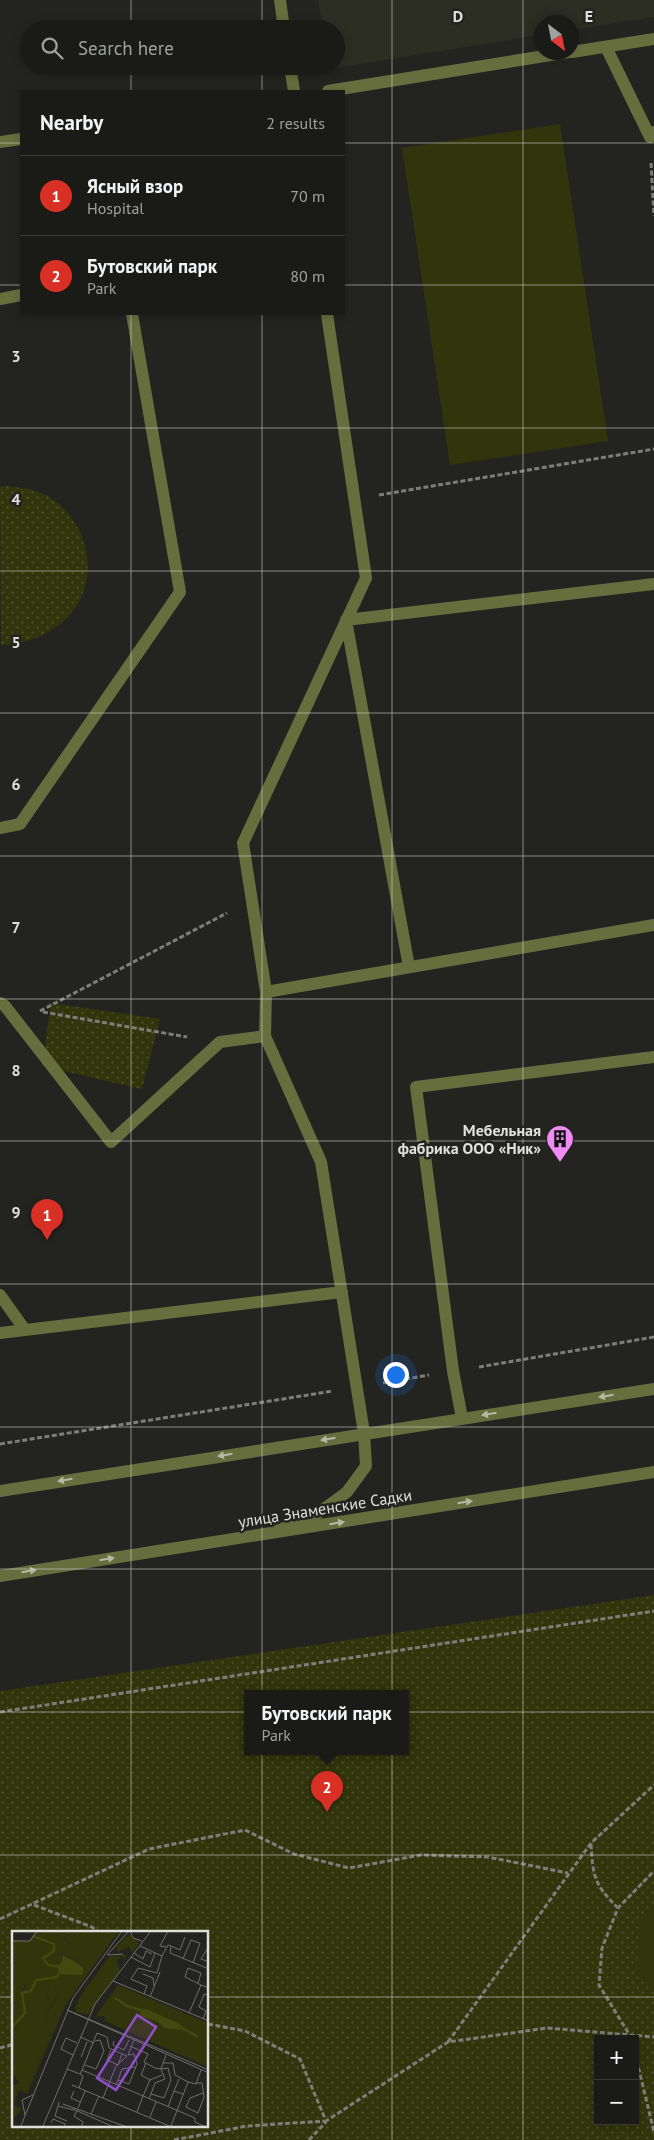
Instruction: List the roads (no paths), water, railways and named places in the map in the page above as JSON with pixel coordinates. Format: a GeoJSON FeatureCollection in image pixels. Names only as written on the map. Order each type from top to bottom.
{"type":"FeatureCollection","features":[{"type":"Feature","properties":{"kind":"street"},"geometry":{"type":"LineString","coordinates":[[280,0],[283,20]]}},
{"type":"Feature","properties":{"kind":"street"},"geometry":{"type":"LineString","coordinates":[[579,50],[654,39]]}},
{"type":"Feature","properties":{"kind":"street"},"geometry":{"type":"LineString","coordinates":[[606,46],[652,134]]}},
{"type":"Feature","properties":{"kind":"street"},"geometry":{"type":"LineString","coordinates":[[334,90],[534,58]]}},
{"type":"Feature","properties":{"kind":"street"},"geometry":{"type":"LineString","coordinates":[[291,75],[294,90]]}},
{"type":"Feature","properties":{"kind":"street"},"geometry":{"type":"LineString","coordinates":[[0,142],[20,139]]}},
{"type":"Feature","properties":{"kind":"street"},"geometry":{"type":"LineString","coordinates":[[0,299],[20,295]]}},
{"type":"Feature","properties":{"kind":"street"},"geometry":{"type":"LineString","coordinates":[[0,828],[20,824],[180,592],[132,315]]}},
{"type":"Feature","properties":{"kind":"street"},"geometry":{"type":"LineString","coordinates":[[272,1534],[317,1514],[347,1492],[366,1466],[364,1434],[321,1162],[265,1036],[266,992],[243,843],[366,578],[327,315]]}},
{"type":"Feature","properties":{"kind":"street"},"geometry":{"type":"LineString","coordinates":[[346,620],[654,584]]}},
{"type":"Feature","properties":{"kind":"street"},"geometry":{"type":"LineString","coordinates":[[346,620],[408,967]]}},
{"type":"Feature","properties":{"kind":"street"},"geometry":{"type":"LineString","coordinates":[[266,992],[654,925]]}},
{"type":"Feature","properties":{"kind":"street"},"geometry":{"type":"LineString","coordinates":[[3,1004],[111,1142],[220,1042],[265,1036]]}},
{"type":"Feature","properties":{"kind":"street"},"geometry":{"type":"LineString","coordinates":[[462,1418],[453,1371],[416,1087],[654,1057]]}},
{"type":"Feature","properties":{"kind":"street"},"geometry":{"type":"LineString","coordinates":[[0,1333],[342,1292]]}},
{"type":"Feature","properties":{"kind":"street"},"geometry":{"type":"LineString","coordinates":[[0,1295],[25,1330]]}},
{"type":"Feature","properties":{"kind":"street"},"geometry":{"type":"LineString","coordinates":[[0,1491],[654,1389]]}},
{"type":"Feature","properties":{"kind":"street","name":"улица Знаменские Садки"},"geometry":{"type":"LineString","coordinates":[[0,1576],[654,1472]]}},
{"type":"Feature","properties":{"kind":"place","name":"Мебельная фабрика ООО «Ник»"},"geometry":{"type":"Point","coordinates":[560,1163]}},
{"type":"Feature","properties":{"kind":"place","name":"Ясный взор"},"geometry":{"type":"Point","coordinates":[47,1240]}},
{"type":"Feature","properties":{"kind":"place","name":"Бутовский парк"},"geometry":{"type":"Point","coordinates":[327,1812]}}]}
